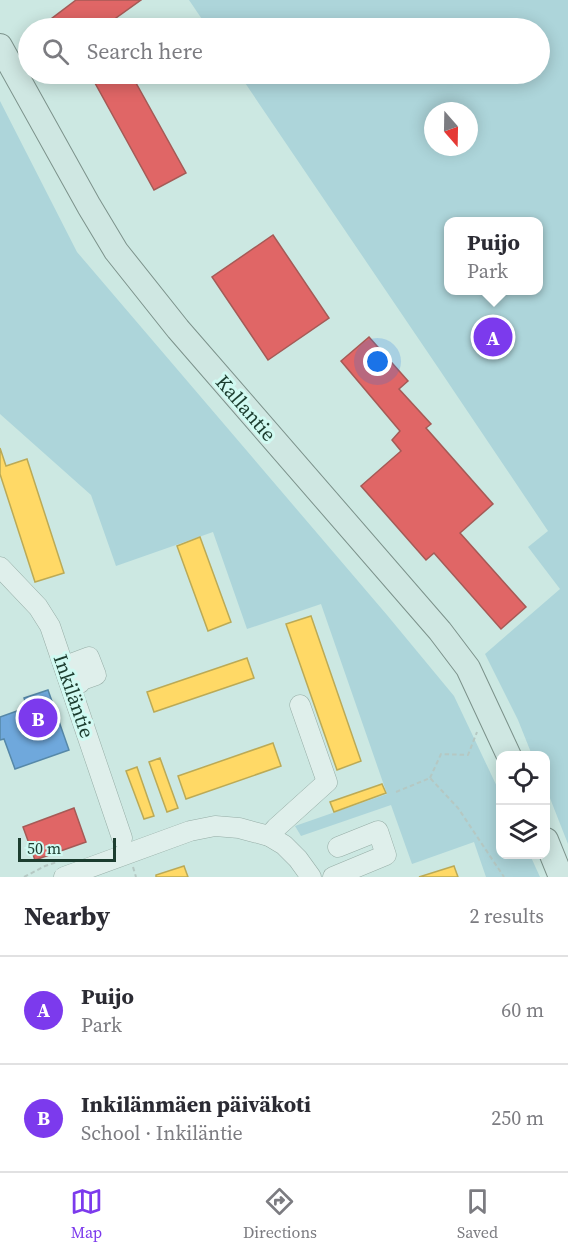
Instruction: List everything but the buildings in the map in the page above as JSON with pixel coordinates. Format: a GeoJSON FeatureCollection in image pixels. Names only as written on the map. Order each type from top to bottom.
{"type":"FeatureCollection","features":[{"type":"Feature","properties":{"kind":"main road","name":"Kallantie"},"geometry":{"type":"LineString","coordinates":[[0,46],[18,78]]}},
{"type":"Feature","properties":{"kind":"main road","name":"Kallantie"},"geometry":{"type":"LineString","coordinates":[[21,84],[116,251],[178,329],[440,631],[468,668],[507,751]]}},
{"type":"Feature","properties":{"kind":"main road"},"geometry":{"type":"LineString","coordinates":[[550,850],[561,877]]}},
{"type":"Feature","properties":{"kind":"street","name":"Inkiläntie"},"geometry":{"type":"LineString","coordinates":[[0,567],[38,607],[50,626],[122,838]]}},
{"type":"Feature","properties":{"kind":"street"},"geometry":{"type":"LineString","coordinates":[[79,681],[139,850]]}},
{"type":"Feature","properties":{"kind":"street"},"geometry":{"type":"LineString","coordinates":[[269,836],[327,782],[300,705]]}},
{"type":"Feature","properties":{"kind":"street"},"geometry":{"type":"LineString","coordinates":[[64,877],[190,831],[215,826],[239,828],[269,836],[284,845],[311,877]]}},
{"type":"Feature","properties":{"kind":"street"},"geometry":{"type":"LineString","coordinates":[[333,877],[386,855],[378,831],[338,847]]}},
{"type":"Feature","properties":{"kind":"path"},"geometry":{"type":"LineString","coordinates":[[396,792],[430,778],[441,754],[468,755],[478,729]]}},
{"type":"Feature","properties":{"kind":"path"},"geometry":{"type":"LineString","coordinates":[[430,778],[458,808],[504,877]]}},
{"type":"Feature","properties":{"kind":"shaded area"},"geometry":{"type":"Polygon","coordinates":[[[189,0],[568,0],[568,844],[550,798],[550,751],[530,751],[518,720],[485,654],[560,589],[528,547],[548,531],[246,84],[550,84],[550,18],[201,18],[189,0]]]}},
{"type":"Feature","properties":{"kind":"shaded area"},"geometry":{"type":"Polygon","coordinates":[[[0,101],[77,252],[454,696],[496,785],[496,859],[532,859],[540,877],[486,877],[474,842],[412,864],[391,805],[301,836],[295,826],[387,794],[321,604],[247,629],[213,532],[116,566],[91,495],[0,414],[0,101]]]}},
{"type":"Feature","properties":{"kind":"place","name":"Puijo"},"geometry":{"type":"Point","coordinates":[493,337]}},
{"type":"Feature","properties":{"kind":"place","name":"Inkilänmäen päiväkoti"},"geometry":{"type":"Point","coordinates":[38,718]}}]}
